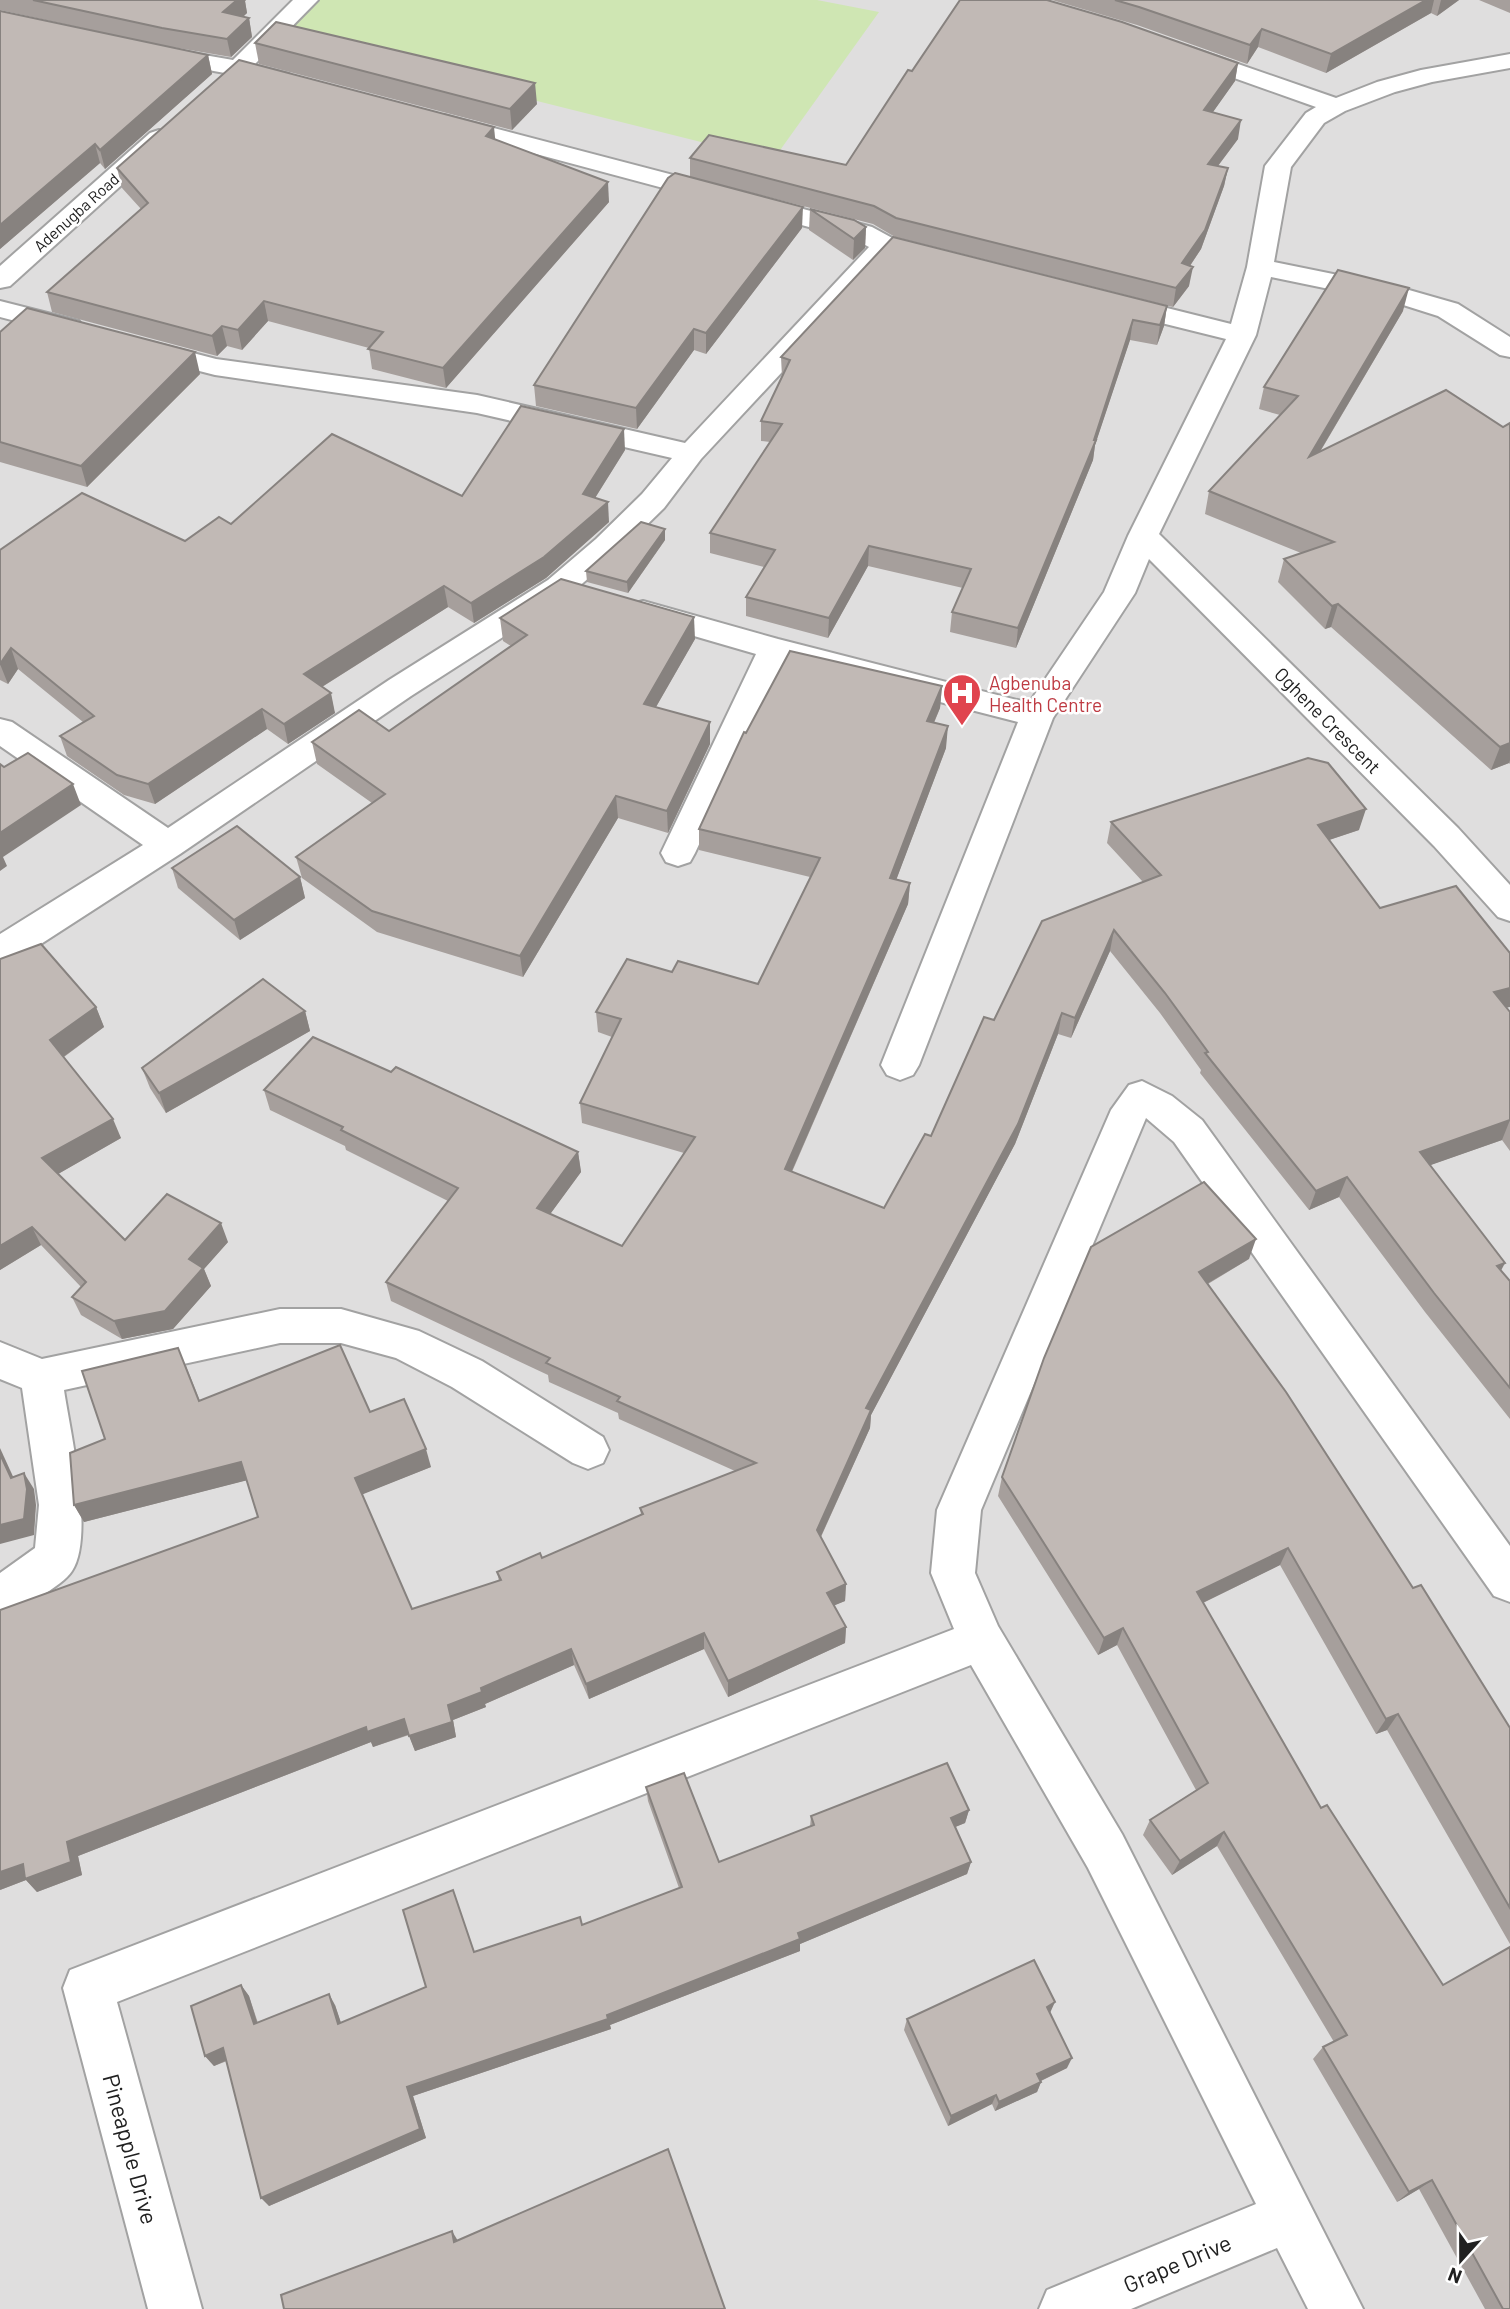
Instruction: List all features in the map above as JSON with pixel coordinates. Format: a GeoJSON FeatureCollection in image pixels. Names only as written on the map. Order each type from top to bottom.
{"type":"FeatureCollection","features":[{"type":"Feature","properties":{"kind":"street"},"geometry":{"type":"LineString","coordinates":[[216,87],[306,0]]}},
{"type":"Feature","properties":{"kind":"street"},"geometry":{"type":"LineString","coordinates":[[1167,46],[1336,106]]}},
{"type":"Feature","properties":{"kind":"street"},"geometry":{"type":"LineString","coordinates":[[141,51],[237,68],[304,85]]}},
{"type":"Feature","properties":{"kind":"street"},"geometry":{"type":"LineString","coordinates":[[900,1066],[1037,716],[1119,593],[1143,536],[1242,335],[1260,267],[1278,166],[1315,118],[1336,106],[1386,87],[1430,75],[1510,61]]}},
{"type":"Feature","properties":{"kind":"street"},"geometry":{"type":"LineString","coordinates":[[425,117],[863,233],[885,245],[964,265]]}},
{"type":"Feature","properties":{"kind":"street","name":"Adenugba Road"},"geometry":{"type":"LineString","coordinates":[[0,280],[175,123]]}},
{"type":"Feature","properties":{"kind":"street"},"geometry":{"type":"LineString","coordinates":[[0,952],[168,845],[400,688],[559,587],[607,546],[653,501],[691,453],[885,245]]}},
{"type":"Feature","properties":{"kind":"street"},"geometry":{"type":"LineString","coordinates":[[1260,267],[1402,296],[1448,310],[1510,349]]}},
{"type":"Feature","properties":{"kind":"street"},"geometry":{"type":"LineString","coordinates":[[1097,298],[1242,335]]}},
{"type":"Feature","properties":{"kind":"street"},"geometry":{"type":"LineString","coordinates":[[0,309],[215,367],[477,404],[691,453]]}},
{"type":"Feature","properties":{"kind":"street","name":"Oghene Crescent"},"geometry":{"type":"LineString","coordinates":[[1143,536],[1446,837],[1510,908]]}},
{"type":"Feature","properties":{"kind":"street"},"geometry":{"type":"LineString","coordinates":[[559,587],[774,649],[1037,716]]}},
{"type":"Feature","properties":{"kind":"street"},"geometry":{"type":"LineString","coordinates":[[678,853],[774,649]]}},
{"type":"Feature","properties":{"kind":"street"},"geometry":{"type":"LineString","coordinates":[[0,730],[168,845]]}},
{"type":"Feature","properties":{"kind":"street"},"geometry":{"type":"LineString","coordinates":[[1336,2309],[1105,1851],[981,1640],[953,1573],[960,1510],[1130,1110],[1142,1096],[1188,1131],[1510,1582]]}},
{"type":"Feature","properties":{"kind":"street"},"geometry":{"type":"LineString","coordinates":[[0,1360],[41,1377],[280,1326],[341,1326],[405,1343],[467,1374],[588,1450]]}},
{"type":"Feature","properties":{"kind":"street"},"geometry":{"type":"LineString","coordinates":[[0,1595],[9,1592],[56,1558],[61,1505],[41,1377]]}},
{"type":"Feature","properties":{"kind":"street","name":"Pineapple Drive"},"geometry":{"type":"LineString","coordinates":[[175,2309],[88,1988],[981,1640]]}},
{"type":"Feature","properties":{"kind":"street","name":"Grape Drive"},"geometry":{"type":"LineString","coordinates":[[1066,2309],[1289,2217]]}},
{"type":"Feature","properties":{"kind":"shaded area"},"geometry":{"type":"Polygon","coordinates":[[[0,0],[1510,0],[1510,2309],[0,2309],[0,288],[5,283],[0,280],[0,0]]]}},
{"type":"Feature","properties":{"kind":"green space"},"geometry":{"type":"Polygon","coordinates":[[[313,0],[817,0],[879,12],[773,160],[277,36],[313,0]]]}},
{"type":"Feature","properties":{"kind":"building"},"geometry":{"type":"Polygon","coordinates":[[[33,0],[237,0],[223,12],[249,18],[227,39],[33,0]]]}},
{"type":"Feature","properties":{"kind":"building"},"geometry":{"type":"Polygon","coordinates":[[[960,0],[1047,0],[1122,22],[1238,63],[1204,110],[1241,120],[1208,164],[1228,168],[1205,230],[1182,263],[1193,267],[1176,288],[896,218],[874,206],[690,158],[709,135],[846,165],[908,70],[912,71],[960,0]]]}},
{"type":"Feature","properties":{"kind":"building"},"geometry":{"type":"Polygon","coordinates":[[[1115,0],[1426,0],[1331,54],[1262,29],[1250,45],[1115,0]]]}},
{"type":"Feature","properties":{"kind":"building"},"geometry":{"type":"Polygon","coordinates":[[[0,11],[208,55],[100,150],[95,144],[0,225],[0,11]]]}},
{"type":"Feature","properties":{"kind":"building"},"geometry":{"type":"Polygon","coordinates":[[[276,22],[535,83],[510,109],[255,43],[276,22]]]}},
{"type":"Feature","properties":{"kind":"building"},"geometry":{"type":"Polygon","coordinates":[[[239,60],[494,127],[486,136],[608,182],[443,368],[368,349],[383,332],[264,301],[238,330],[222,326],[212,336],[47,292],[148,203],[117,168],[239,60]]]}},
{"type":"Feature","properties":{"kind":"building"},"geometry":{"type":"Polygon","coordinates":[[[675,173],[803,207],[706,333],[694,329],[636,408],[534,385],[668,178],[675,173]]]}},
{"type":"Feature","properties":{"kind":"building"},"geometry":{"type":"Polygon","coordinates":[[[810,209],[854,220],[866,227],[854,239],[810,209]]]}},
{"type":"Feature","properties":{"kind":"building"},"geometry":{"type":"Polygon","coordinates":[[[893,237],[1167,306],[1160,325],[1133,320],[1096,440],[1018,628],[952,612],[971,569],[869,546],[829,618],[746,597],[775,550],[710,533],[782,424],[761,421],[790,360],[781,357],[893,237]]]}},
{"type":"Feature","properties":{"kind":"building"},"geometry":{"type":"Polygon","coordinates":[[[1338,270],[1409,288],[1309,457],[1446,390],[1503,427],[1510,423],[1510,743],[1500,747],[1338,604],[1332,606],[1284,559],[1334,542],[1209,491],[1298,396],[1264,387],[1338,270]]]}},
{"type":"Feature","properties":{"kind":"building"},"geometry":{"type":"Polygon","coordinates":[[[27,308],[195,352],[81,466],[0,442],[0,332],[27,308]]]}},
{"type":"Feature","properties":{"kind":"building"},"geometry":{"type":"Polygon","coordinates":[[[521,406],[624,429],[583,494],[608,502],[544,557],[471,603],[444,586],[304,674],[331,693],[284,724],[262,709],[148,784],[117,775],[60,736],[94,716],[11,648],[0,664],[0,550],[82,493],[185,541],[219,517],[231,524],[332,434],[462,496],[521,406]]]}},
{"type":"Feature","properties":{"kind":"building"},"geometry":{"type":"Polygon","coordinates":[[[641,522],[665,529],[627,582],[586,571],[641,522]]]}},
{"type":"Feature","properties":{"kind":"building"},"geometry":{"type":"Polygon","coordinates":[[[561,579],[694,617],[644,704],[710,722],[667,811],[616,796],[520,956],[372,911],[296,857],[385,794],[312,742],[359,710],[389,731],[527,635],[500,618],[561,579]]]}},
{"type":"Feature","properties":{"kind":"building"},"geometry":{"type":"Polygon","coordinates":[[[790,651],[942,686],[927,721],[948,726],[890,878],[910,883],[785,1169],[884,1208],[925,1134],[931,1136],[984,1017],[994,1020],[1042,921],[1161,875],[1111,822],[1308,758],[1328,763],[1366,809],[1318,825],[1380,908],[1456,886],[1510,953],[1510,988],[1494,992],[1510,1012],[1510,1120],[1420,1152],[1505,1263],[1497,1266],[1510,1281],[1510,1388],[1347,1177],[1316,1191],[1205,1053],[1208,1052],[1165,993],[1114,930],[1075,1018],[1062,1013],[1018,1124],[866,1408],[871,1410],[817,1530],[846,1584],[827,1593],[846,1627],[728,1681],[704,1633],[586,1684],[571,1649],[481,1688],[482,1692],[448,1705],[452,1722],[409,1736],[404,1719],[367,1732],[366,1727],[67,1842],[71,1862],[25,1879],[23,1864],[0,1872],[0,1610],[258,1517],[241,1462],[74,1505],[70,1453],[105,1439],[82,1371],[178,1348],[199,1401],[340,1345],[370,1412],[404,1399],[426,1449],[355,1478],[412,1609],[501,1580],[497,1572],[540,1553],[542,1558],[643,1514],[640,1508],[756,1463],[617,1401],[620,1397],[546,1363],[550,1358],[386,1282],[458,1188],[341,1130],[343,1127],[264,1090],[313,1037],[391,1072],[396,1067],[578,1152],[537,1208],[622,1246],[695,1137],[580,1103],[621,1019],[596,1012],[627,959],[672,972],[678,961],[758,984],[820,858],[699,829],[744,732],[746,733],[790,651]]]}},
{"type":"Feature","properties":{"kind":"building"},"geometry":{"type":"Polygon","coordinates":[[[28,753],[73,784],[0,833],[0,764],[4,767],[28,753]]]}},
{"type":"Feature","properties":{"kind":"building"},"geometry":{"type":"Polygon","coordinates":[[[237,826],[300,877],[234,920],[172,868],[237,826]]]}},
{"type":"Feature","properties":{"kind":"building"},"geometry":{"type":"Polygon","coordinates":[[[41,944],[96,1007],[50,1040],[113,1119],[42,1158],[125,1240],[167,1194],[221,1223],[189,1259],[203,1268],[165,1311],[114,1321],[72,1297],[86,1282],[32,1227],[0,1246],[0,959],[41,944]]]}},
{"type":"Feature","properties":{"kind":"building"},"geometry":{"type":"Polygon","coordinates":[[[263,979],[305,1011],[159,1093],[142,1068],[263,979]]]}},
{"type":"Feature","properties":{"kind":"building"},"geometry":{"type":"Polygon","coordinates":[[[1204,1182],[1256,1239],[1199,1272],[1286,1392],[1413,1588],[1421,1585],[1510,1728],[1510,1908],[1398,1714],[1386,1719],[1288,1548],[1197,1592],[1321,1808],[1327,1805],[1443,1985],[1510,1947],[1510,2309],[1503,2309],[1432,2180],[1409,2192],[1323,2047],[1347,2035],[1224,1832],[1180,1861],[1150,1820],[1208,1783],[1123,1628],[1104,1638],[1002,1477],[1044,1358],[1091,1247],[1204,1182]]]}},
{"type":"Feature","properties":{"kind":"building"},"geometry":{"type":"Polygon","coordinates":[[[0,1454],[11,1478],[24,1473],[27,1489],[24,1519],[0,1525],[0,1454]]]}},
{"type":"Feature","properties":{"kind":"building"},"geometry":{"type":"Polygon","coordinates":[[[947,1763],[969,1810],[951,1818],[971,1862],[798,1933],[800,1939],[607,2015],[608,2019],[407,2087],[420,2129],[261,2198],[223,2048],[205,2056],[191,2006],[241,1985],[254,2024],[329,1994],[338,2024],[426,1987],[403,1910],[453,1890],[474,1952],[580,1917],[582,1925],[682,1887],[646,1787],[684,1773],[719,1862],[814,1825],[811,1816],[947,1763]]]}},
{"type":"Feature","properties":{"kind":"building"},"geometry":{"type":"Polygon","coordinates":[[[1034,1960],[1055,2002],[1047,2007],[1072,2058],[1037,2074],[1041,2082],[999,2102],[996,2095],[951,2116],[907,2019],[1034,1960]]]}},
{"type":"Feature","properties":{"kind":"building"},"geometry":{"type":"Polygon","coordinates":[[[668,2149],[725,2309],[284,2309],[281,2295],[452,2231],[454,2242],[668,2149]]]}},
{"type":"Feature","properties":{"kind":"place","name":"Agbenuba Health Centre"},"geometry":{"type":"Point","coordinates":[962,727]}}]}
